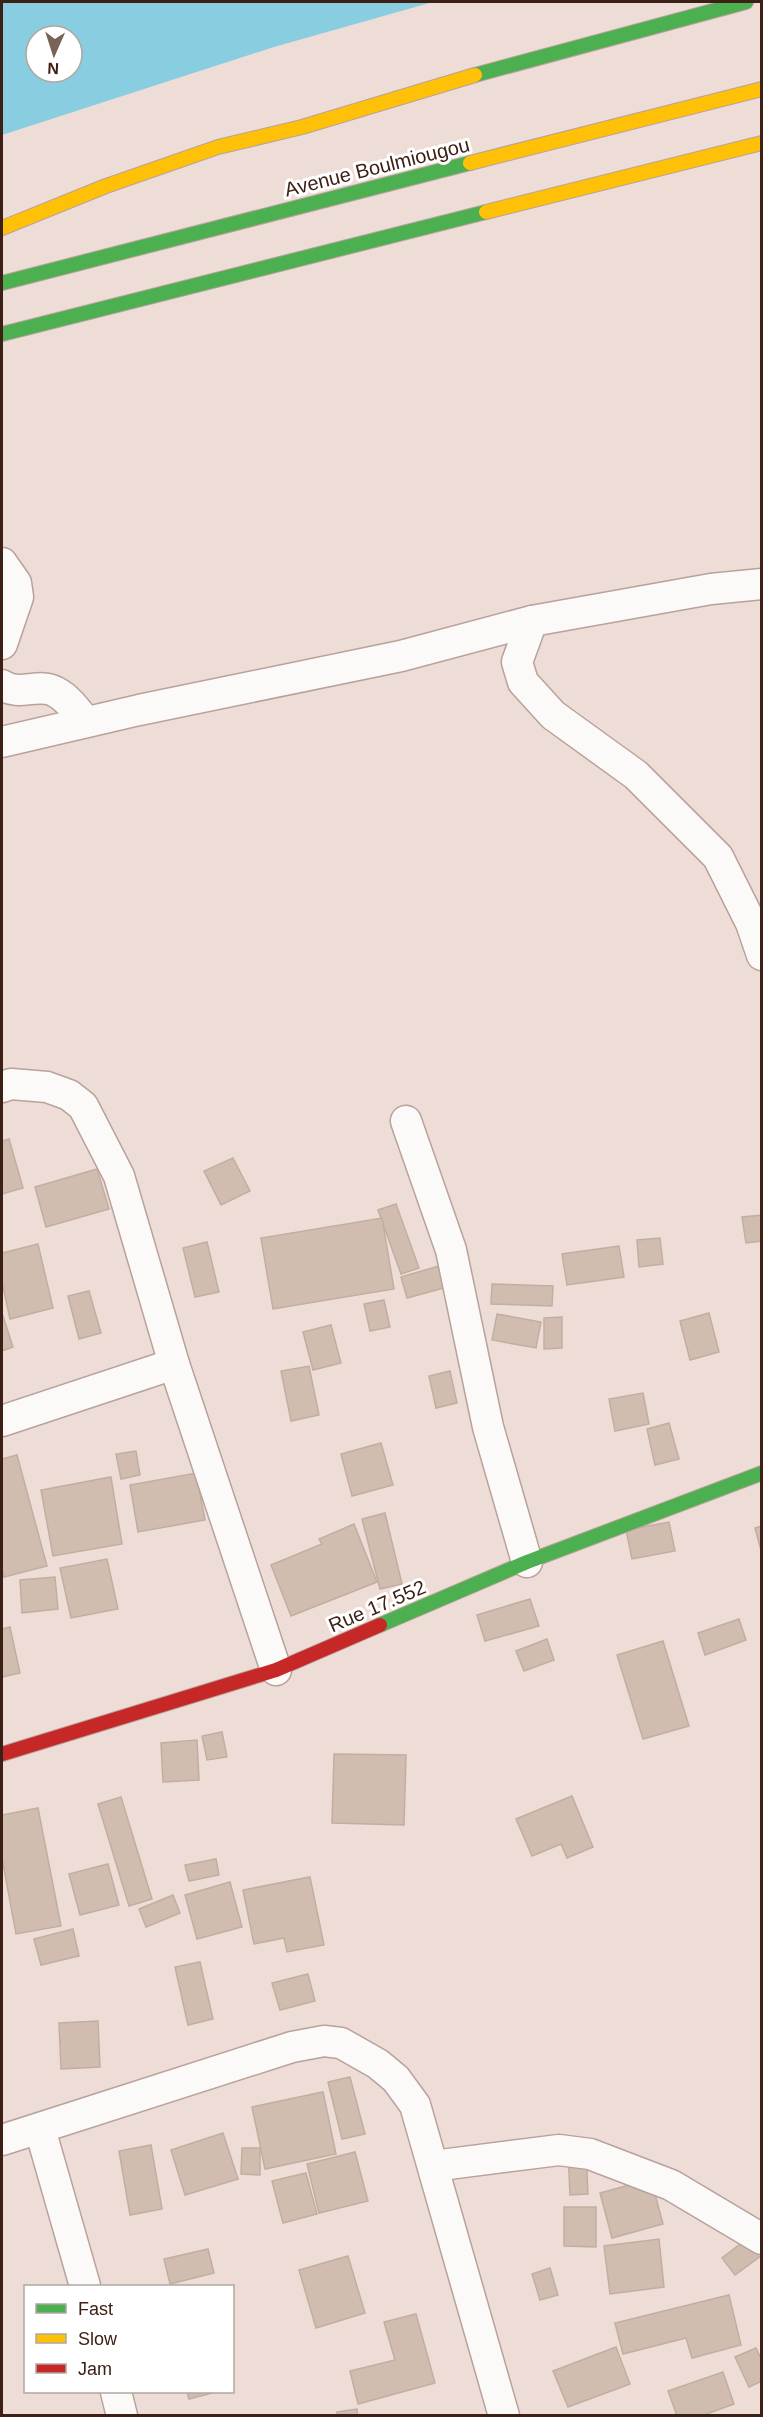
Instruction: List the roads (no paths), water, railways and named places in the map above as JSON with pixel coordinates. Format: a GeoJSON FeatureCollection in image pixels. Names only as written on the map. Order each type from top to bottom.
{"type":"FeatureCollection","features":[{"type":"Feature","properties":{"kind":"main road"},"geometry":{"type":"LineString","coordinates":[[2,228],[106,186],[218,147],[313,124],[509,65],[746,2]]}},
{"type":"Feature","properties":{"kind":"main road","name":"Avenue Boulmiougou"},"geometry":{"type":"LineString","coordinates":[[2,283],[762,89]]}},
{"type":"Feature","properties":{"kind":"main road"},"geometry":{"type":"LineString","coordinates":[[2,334],[762,143]]}},
{"type":"Feature","properties":{"kind":"main road","name":"Rue 17.552"},"geometry":{"type":"LineString","coordinates":[[2,1754],[276,1671],[527,1562],[762,1473]]}},
{"type":"Feature","properties":{"kind":"street"},"geometry":{"type":"LineString","coordinates":[[2,563],[16,583],[18,597],[2,644]]}},
{"type":"Feature","properties":{"kind":"street"},"geometry":{"type":"LineString","coordinates":[[2,742],[86,722],[401,656],[532,621],[711,589],[762,584]]}},
{"type":"Feature","properties":{"kind":"street"},"geometry":{"type":"LineString","coordinates":[[532,621],[517,662],[523,682],[553,714],[636,775],[718,857],[751,923],[762,955]]}},
{"type":"Feature","properties":{"kind":"street"},"geometry":{"type":"LineString","coordinates":[[2,685],[9,690],[47,689],[55,691],[67,699],[86,722]]}},
{"type":"Feature","properties":{"kind":"street"},"geometry":{"type":"LineString","coordinates":[[2,1087],[11,1084],[47,1087],[69,1095],[83,1106],[119,1176],[174,1364],[276,1671]]}},
{"type":"Feature","properties":{"kind":"street"},"geometry":{"type":"LineString","coordinates":[[406,1121],[451,1250],[488,1427],[527,1562]]}},
{"type":"Feature","properties":{"kind":"street"},"geometry":{"type":"LineString","coordinates":[[2,1421],[174,1364]]}},
{"type":"Feature","properties":{"kind":"street"},"geometry":{"type":"LineString","coordinates":[[2,2140],[292,2047],[324,2041],[340,2043],[378,2064],[396,2079],[416,2105],[504,2415]]}},
{"type":"Feature","properties":{"kind":"street"},"geometry":{"type":"LineString","coordinates":[[40,2129],[86,2285]]}},
{"type":"Feature","properties":{"kind":"street"},"geometry":{"type":"LineString","coordinates":[[433,2166],[559,2150],[590,2154],[671,2185],[762,2239]]}},
{"type":"Feature","properties":{"kind":"street"},"geometry":{"type":"LineString","coordinates":[[116,2393],[122,2415]]}},
{"type":"Feature","properties":{"kind":"water"},"geometry":{"type":"Polygon","coordinates":[[[2,2],[433,2],[274,47],[2,135],[2,2]]]}}]}
